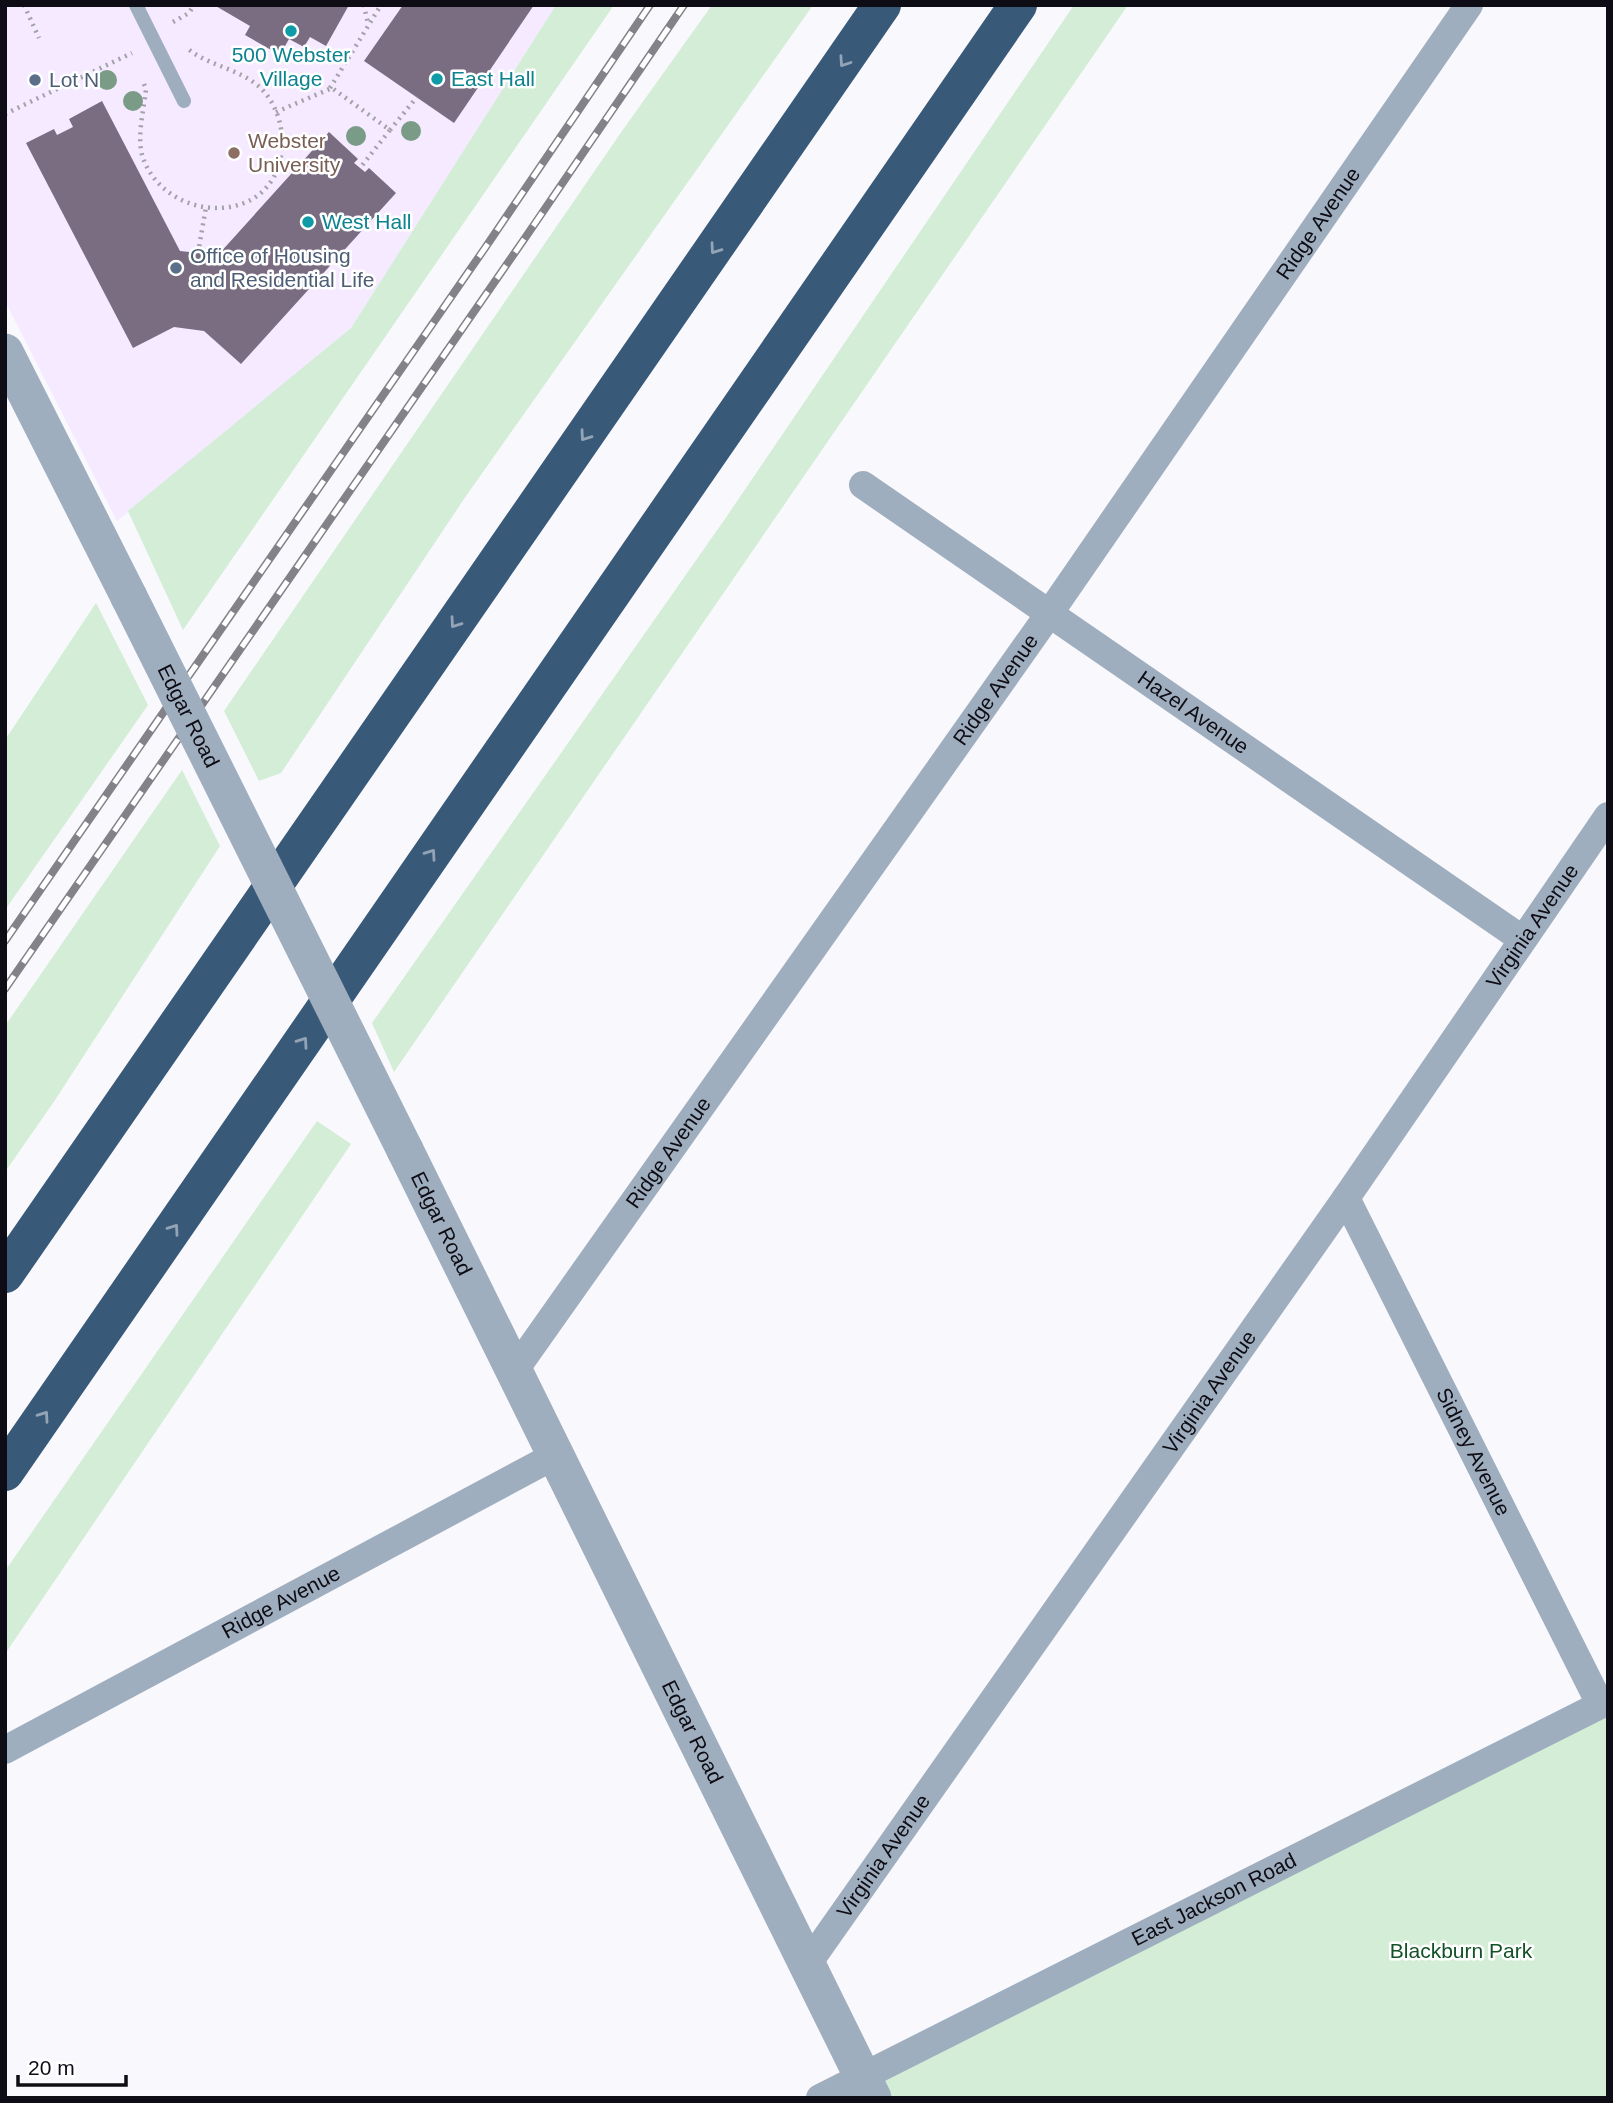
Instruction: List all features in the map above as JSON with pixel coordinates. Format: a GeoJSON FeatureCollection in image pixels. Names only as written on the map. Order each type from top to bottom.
{"type":"FeatureCollection","features":[{"type":"Feature","properties":{"kind":"highway"},"geometry":{"type":"LineString","coordinates":[[5,1275],[882,5]]}},
{"type":"Feature","properties":{"kind":"highway"},"geometry":{"type":"LineString","coordinates":[[5,1472],[1018,5]]}},
{"type":"Feature","properties":{"kind":"street","name":"Ridge Avenue"},"geometry":{"type":"LineString","coordinates":[[515,1370],[1049,614],[1469,5]]}},
{"type":"Feature","properties":{"kind":"street","name":"Edgar Road"},"geometry":{"type":"LineString","coordinates":[[5,352],[515,1370],[867,2087]]}},
{"type":"Feature","properties":{"kind":"street","name":"Hazel Avenue"},"geometry":{"type":"LineString","coordinates":[[863,485],[1522,939]]}},
{"type":"Feature","properties":{"kind":"street","name":"Virginia Avenue"},"geometry":{"type":"LineString","coordinates":[[807,1965],[1346,1198],[1608,816]]}},
{"type":"Feature","properties":{"kind":"street","name":"Sidney Avenue"},"geometry":{"type":"LineString","coordinates":[[1346,1198],[1604,1703]]}},
{"type":"Feature","properties":{"kind":"street","name":"Ridge Avenue"},"geometry":{"type":"LineString","coordinates":[[5,1750],[556,1455]]}},
{"type":"Feature","properties":{"kind":"street","name":"East Jackson Road"},"geometry":{"type":"LineString","coordinates":[[820,2098],[867,2087],[1604,1703]]}},
{"type":"Feature","properties":{"kind":"lane"},"geometry":{"type":"LineString","coordinates":[[136,5],[184,101]]}},
{"type":"Feature","properties":{"kind":"path"},"geometry":{"type":"LineString","coordinates":[[24,5],[39,38]]}},
{"type":"Feature","properties":{"kind":"path"},"geometry":{"type":"LineString","coordinates":[[364,5],[368,25]]}},
{"type":"Feature","properties":{"kind":"path"},"geometry":{"type":"LineString","coordinates":[[276,112],[330,89],[381,5]]}},
{"type":"Feature","properties":{"kind":"path"},"geometry":{"type":"LineString","coordinates":[[330,89],[390,130]]}},
{"type":"Feature","properties":{"kind":"path"},"geometry":{"type":"LineString","coordinates":[[360,168],[417,97]]}},
{"type":"Feature","properties":{"kind":"path"},"geometry":{"type":"LineString","coordinates":[[198,253],[206,207]]}},
{"type":"Feature","properties":{"kind":"shaded area","name":"Webster University"},"geometry":{"type":"Polygon","coordinates":[[[5,5],[556,5],[351,328],[117,521],[5,301],[5,5]]]}},
{"type":"Feature","properties":{"kind":"green space"},"geometry":{"type":"Polygon","coordinates":[[[556,5],[614,5],[183,630],[128,511],[351,328],[556,5]]]}},
{"type":"Feature","properties":{"kind":"green space"},"geometry":{"type":"Polygon","coordinates":[[[712,5],[813,5],[466,496],[281,773],[259,781],[224,711],[622,131],[712,5]]]}},
{"type":"Feature","properties":{"kind":"green space"},"geometry":{"type":"Polygon","coordinates":[[[1074,5],[1128,5],[394,1072],[372,1023],[727,516],[1074,5]]]}},
{"type":"Feature","properties":{"kind":"green space"},"geometry":{"type":"Polygon","coordinates":[[[96,603],[148,705],[5,910],[5,740],[96,603]]]}},
{"type":"Feature","properties":{"kind":"green space"},"geometry":{"type":"Polygon","coordinates":[[[182,770],[220,846],[5,1172],[5,1026],[182,770]]]}},
{"type":"Feature","properties":{"kind":"green space"},"geometry":{"type":"Polygon","coordinates":[[[317,1121],[351,1144],[5,1654],[5,1571],[317,1121]]]}},
{"type":"Feature","properties":{"kind":"green space","name":"Blackburn Park"},"geometry":{"type":"Polygon","coordinates":[[[1608,1715],[1608,2098],[885,2098],[875,2080],[1608,1715]]]}},
{"type":"Feature","properties":{"kind":"building","name":"500 Webster Village"},"geometry":{"type":"Polygon","coordinates":[[[214,5],[349,5],[326,46],[310,37],[304,47],[289,39],[280,55],[245,35],[250,26],[214,5]]]}},
{"type":"Feature","properties":{"kind":"building","name":"East Hall"},"geometry":{"type":"Polygon","coordinates":[[[403,5],[534,5],[454,123],[364,61],[403,5]]]}},
{"type":"Feature","properties":{"kind":"building","name":"West Hall"},"geometry":{"type":"Polygon","coordinates":[[[102,101],[180,251],[218,255],[329,132],[358,159],[354,163],[365,172],[369,168],[396,193],[241,364],[204,331],[174,327],[133,348],[26,143],[54,129],[57,135],[73,127],[69,119],[102,101]]]}},
{"type":"Feature","properties":{"kind":"railway"},"geometry":{"type":"LineString","coordinates":[[5,941],[650,5]]}},
{"type":"Feature","properties":{"kind":"railway"},"geometry":{"type":"LineString","coordinates":[[5,989],[684,5]]}},
{"type":"Feature","properties":{"kind":"place","name":"500 Webster Village"},"geometry":{"type":"Point","coordinates":[291,31]}},
{"type":"Feature","properties":{"kind":"place","name":"East Hall"},"geometry":{"type":"Point","coordinates":[437,79]}},
{"type":"Feature","properties":{"kind":"place","name":"Lot N"},"geometry":{"type":"Point","coordinates":[35,80]}},
{"type":"Feature","properties":{"kind":"place","name":"Webster University"},"geometry":{"type":"Point","coordinates":[234,153]}},
{"type":"Feature","properties":{"kind":"place","name":"West Hall"},"geometry":{"type":"Point","coordinates":[308,222]}},
{"type":"Feature","properties":{"kind":"place","name":"Office of Housing and Residential Life"},"geometry":{"type":"Point","coordinates":[176,268]}}]}
